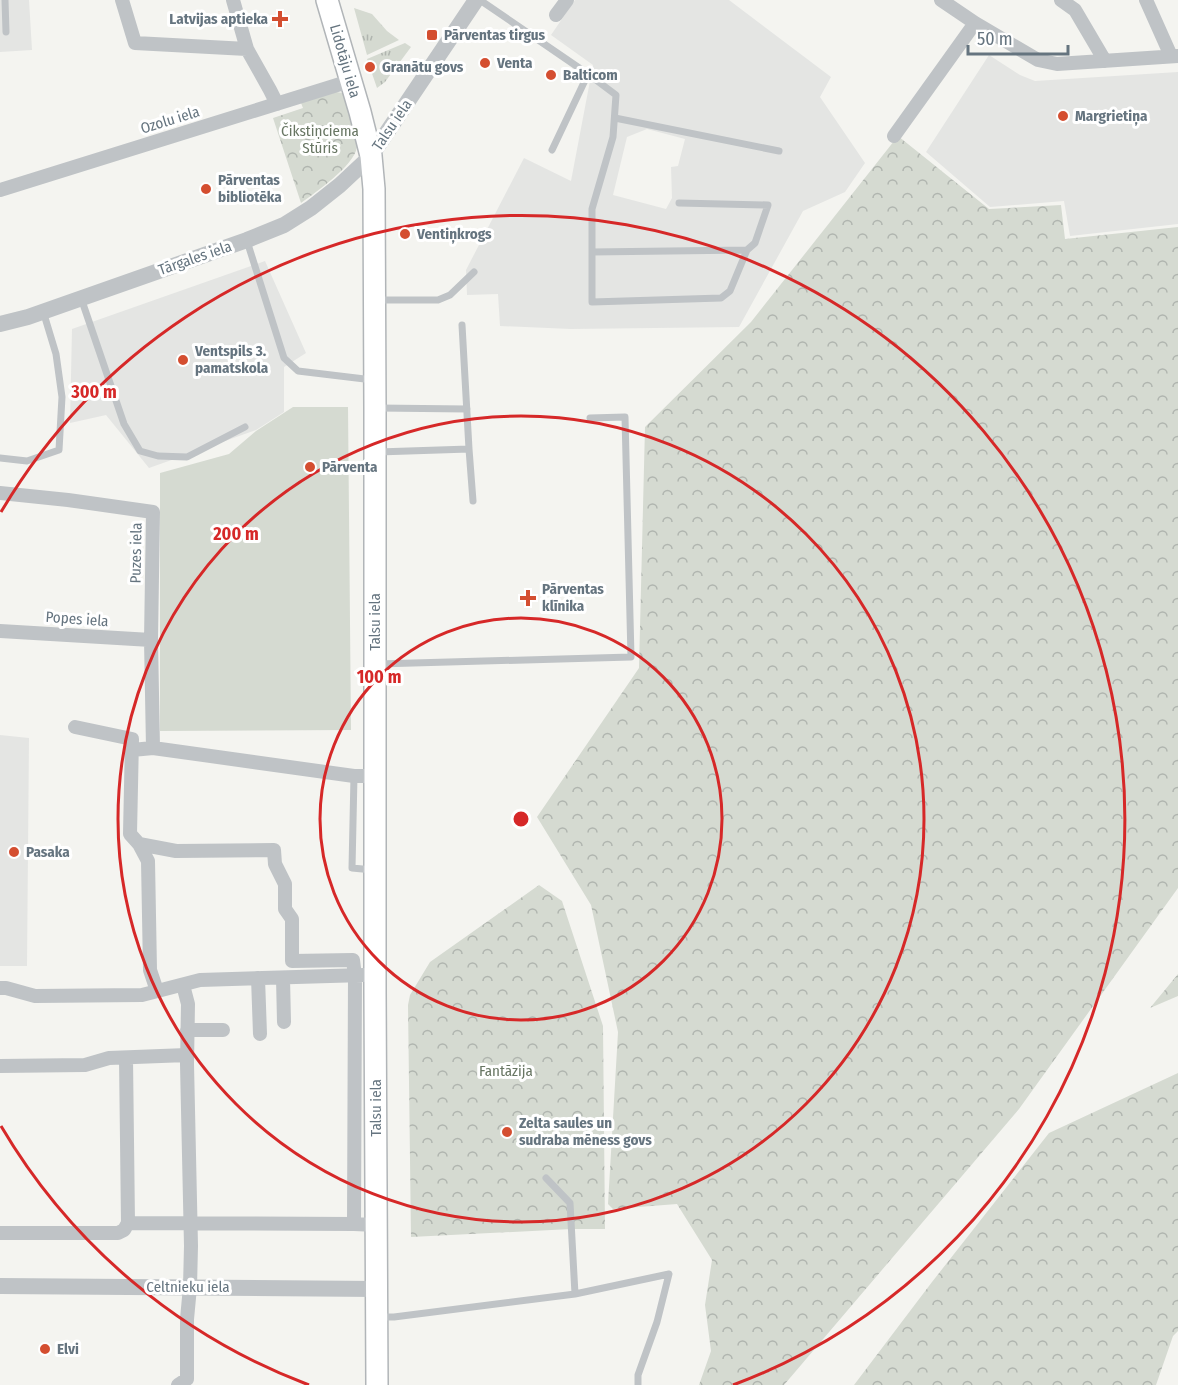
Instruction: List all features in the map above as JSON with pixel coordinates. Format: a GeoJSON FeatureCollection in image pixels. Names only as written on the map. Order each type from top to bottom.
{"type":"FeatureCollection","features":[{"type":"Feature","properties":{"kind":"main road","name":"Lidotāju iela"},"geometry":{"type":"LineString","coordinates":[[327,0],[371,156]]}},
{"type":"Feature","properties":{"kind":"main road","name":"Talsu iela"},"geometry":{"type":"LineString","coordinates":[[371,156],[374,189],[376,664],[365,776],[376,870],[365,975],[376,1225],[377,1385]]}},
{"type":"Feature","properties":{"kind":"street"},"geometry":{"type":"LineString","coordinates":[[122,0],[135,43],[247,49]]}},
{"type":"Feature","properties":{"kind":"street"},"geometry":{"type":"LineString","coordinates":[[233,0],[247,49],[277,104]]}},
{"type":"Feature","properties":{"kind":"street","name":"Talsu iela"},"geometry":{"type":"LineString","coordinates":[[371,156],[477,0]]}},
{"type":"Feature","properties":{"kind":"street"},"geometry":{"type":"LineString","coordinates":[[556,15],[567,0]]}},
{"type":"Feature","properties":{"kind":"street"},"geometry":{"type":"LineString","coordinates":[[941,0],[1038,60],[1057,64],[1174,56],[1146,0]]}},
{"type":"Feature","properties":{"kind":"street"},"geometry":{"type":"LineString","coordinates":[[1061,0],[1075,10],[1105,61]]}},
{"type":"Feature","properties":{"kind":"street"},"geometry":{"type":"LineString","coordinates":[[894,136],[975,23]]}},
{"type":"Feature","properties":{"kind":"street","name":"Ozolu iela"},"geometry":{"type":"LineString","coordinates":[[0,190],[350,81]]}},
{"type":"Feature","properties":{"kind":"street","name":"Tārgales iela"},"geometry":{"type":"LineString","coordinates":[[0,324],[43,312],[284,225],[311,208],[340,185],[371,156]]}},
{"type":"Feature","properties":{"kind":"street","name":"Puzes iela"},"geometry":{"type":"LineString","coordinates":[[0,493],[153,512],[151,640],[153,748]]}},
{"type":"Feature","properties":{"kind":"street","name":"Popes iela"},"geometry":{"type":"LineString","coordinates":[[0,631],[151,640]]}},
{"type":"Feature","properties":{"kind":"street"},"geometry":{"type":"LineString","coordinates":[[75,727],[132,739],[130,834],[139,844],[148,861],[150,970],[157,991]]}},
{"type":"Feature","properties":{"kind":"street"},"geometry":{"type":"LineString","coordinates":[[132,750],[153,748],[365,776]]}},
{"type":"Feature","properties":{"kind":"street"},"geometry":{"type":"LineString","coordinates":[[139,844],[176,851],[274,850],[275,864],[285,884],[285,909],[292,919],[292,961],[287,978],[284,1022]]}},
{"type":"Feature","properties":{"kind":"street"},"geometry":{"type":"LineString","coordinates":[[292,961],[353,960],[365,975],[354,1224]]}},
{"type":"Feature","properties":{"kind":"street"},"geometry":{"type":"LineString","coordinates":[[0,988],[34,996],[142,995],[200,980],[365,975]]}},
{"type":"Feature","properties":{"kind":"street"},"geometry":{"type":"LineString","coordinates":[[258,978],[260,1034]]}},
{"type":"Feature","properties":{"kind":"street"},"geometry":{"type":"LineString","coordinates":[[178,1385],[186,1379],[190,1287],[188,1004],[183,985]]}},
{"type":"Feature","properties":{"kind":"street"},"geometry":{"type":"LineString","coordinates":[[187,1030],[223,1030]]}},
{"type":"Feature","properties":{"kind":"street"},"geometry":{"type":"LineString","coordinates":[[0,1066],[85,1065],[109,1058],[187,1054]]}},
{"type":"Feature","properties":{"kind":"street"},"geometry":{"type":"LineString","coordinates":[[0,1233],[118,1233],[124,1230],[128,1223],[126,1058]]}},
{"type":"Feature","properties":{"kind":"street"},"geometry":{"type":"LineString","coordinates":[[128,1223],[376,1225]]}},
{"type":"Feature","properties":{"kind":"street","name":"Celtnieku iela"},"geometry":{"type":"LineString","coordinates":[[0,1286],[377,1289]]}},
{"type":"Feature","properties":{"kind":"lane"},"geometry":{"type":"LineString","coordinates":[[5,0],[6,32]]}},
{"type":"Feature","properties":{"kind":"lane"},"geometry":{"type":"LineString","coordinates":[[477,0],[616,95],[613,137],[592,209],[592,302],[721,298],[730,291],[747,250],[755,243],[768,206],[679,203]]}},
{"type":"Feature","properties":{"kind":"lane"},"geometry":{"type":"LineString","coordinates":[[552,150],[588,74]]}},
{"type":"Feature","properties":{"kind":"lane"},"geometry":{"type":"LineString","coordinates":[[615,118],[779,151]]}},
{"type":"Feature","properties":{"kind":"lane"},"geometry":{"type":"LineString","coordinates":[[247,240],[284,358],[298,371],[375,381]]}},
{"type":"Feature","properties":{"kind":"lane"},"geometry":{"type":"LineString","coordinates":[[592,252],[747,250]]}},
{"type":"Feature","properties":{"kind":"lane"},"geometry":{"type":"LineString","coordinates":[[374,300],[438,300],[450,295],[474,273]]}},
{"type":"Feature","properties":{"kind":"lane"},"geometry":{"type":"LineString","coordinates":[[81,298],[124,424],[140,452],[158,456],[187,457],[245,427]]}},
{"type":"Feature","properties":{"kind":"lane"},"geometry":{"type":"LineString","coordinates":[[0,458],[27,461],[59,450],[62,398],[56,354],[43,312]]}},
{"type":"Feature","properties":{"kind":"lane"},"geometry":{"type":"LineString","coordinates":[[462,325],[473,501]]}},
{"type":"Feature","properties":{"kind":"lane"},"geometry":{"type":"LineString","coordinates":[[375,408],[467,409]]}},
{"type":"Feature","properties":{"kind":"lane"},"geometry":{"type":"LineString","coordinates":[[376,664],[631,657],[625,417],[590,418]]}},
{"type":"Feature","properties":{"kind":"lane"},"geometry":{"type":"LineString","coordinates":[[375,452],[469,449]]}},
{"type":"Feature","properties":{"kind":"lane"},"geometry":{"type":"LineString","coordinates":[[546,1178],[570,1203],[575,1294]]}},
{"type":"Feature","properties":{"kind":"lane"},"geometry":{"type":"LineString","coordinates":[[377,1317],[394,1317],[575,1294],[669,1274],[657,1322],[638,1375],[638,1385]]}},
{"type":"Feature","properties":{"kind":"shaded area"},"geometry":{"type":"Polygon","coordinates":[[[0,0],[29,0],[32,50],[0,52],[0,0]]]}},
{"type":"Feature","properties":{"kind":"shaded area"},"geometry":{"type":"Polygon","coordinates":[[[575,0],[729,0],[831,77],[820,97],[865,163],[845,192],[803,211],[739,327],[571,329],[500,326],[498,294],[467,295],[466,270],[524,158],[571,181],[593,65],[551,35],[575,0]],[[647,129],[627,137],[613,195],[666,209],[672,198],[671,167],[678,166],[685,139],[647,129]]]}},
{"type":"Feature","properties":{"kind":"shaded area","name":"Margrietiņa"},"geometry":{"type":"Polygon","coordinates":[[[989,55],[1020,75],[1035,81],[1178,72],[1178,224],[1070,236],[1064,201],[990,207],[926,152],[989,55]]]}},
{"type":"Feature","properties":{"kind":"shaded area","name":"Ventspils 3. pamatskola"},"geometry":{"type":"Polygon","coordinates":[[[265,261],[306,353],[284,367],[284,412],[256,430],[149,468],[106,415],[70,423],[72,329],[265,261]]]}},
{"type":"Feature","properties":{"kind":"shaded area","name":"Pasaka"},"geometry":{"type":"Polygon","coordinates":[[[0,735],[29,738],[27,966],[0,966],[0,735]]]}},
{"type":"Feature","properties":{"kind":"green space"},"geometry":{"type":"Polygon","coordinates":[[[354,8],[372,14],[387,31],[399,40],[367,55],[354,8]]]}},
{"type":"Feature","properties":{"kind":"green space"},"geometry":{"type":"Polygon","coordinates":[[[405,43],[411,47],[385,82],[377,88],[367,59],[405,43]]]}},
{"type":"Feature","properties":{"kind":"green space","name":"Čikstiņciema Stūris"},"geometry":{"type":"Polygon","coordinates":[[[336,92],[343,93],[348,102],[358,140],[357,147],[342,170],[301,203],[273,118],[303,108],[301,103],[336,92]]]}},
{"type":"Feature","properties":{"kind":"green space"},"geometry":{"type":"Polygon","coordinates":[[[898,136],[989,209],[1061,205],[1065,239],[1178,227],[1178,888],[1019,1109],[784,1385],[699,1385],[711,1351],[705,1305],[712,1260],[677,1204],[613,1209],[608,1204],[618,1032],[591,905],[537,817],[639,668],[645,427],[751,322],[898,136]]]}},
{"type":"Feature","properties":{"kind":"green space"},"geometry":{"type":"Polygon","coordinates":[[[293,407],[348,407],[351,730],[160,731],[160,473],[229,454],[256,431],[293,407]]]}},
{"type":"Feature","properties":{"kind":"green space","name":"Fantāzija"},"geometry":{"type":"Polygon","coordinates":[[[539,885],[562,901],[603,1026],[605,1229],[411,1237],[408,1005],[410,995],[430,962],[539,885]]]}},
{"type":"Feature","properties":{"kind":"green space"},"geometry":{"type":"Polygon","coordinates":[[[1178,974],[1178,996],[1150,1008],[1178,974]]]}},
{"type":"Feature","properties":{"kind":"green space"},"geometry":{"type":"Polygon","coordinates":[[[1178,1073],[1178,1331],[1173,1336],[1156,1385],[854,1385],[1049,1133],[1178,1073]]]}},
{"type":"Feature","properties":{"kind":"place","name":"Latvijas aptieka"},"geometry":{"type":"Point","coordinates":[280,19]}},
{"type":"Feature","properties":{"kind":"place","name":"Pārventas tirgus"},"geometry":{"type":"Point","coordinates":[432,35]}},
{"type":"Feature","properties":{"kind":"place","name":"Venta"},"geometry":{"type":"Point","coordinates":[485,63]}},
{"type":"Feature","properties":{"kind":"place","name":"Granātu govs"},"geometry":{"type":"Point","coordinates":[370,67]}},
{"type":"Feature","properties":{"kind":"place","name":"Balticom"},"geometry":{"type":"Point","coordinates":[551,75]}},
{"type":"Feature","properties":{"kind":"place","name":"Margrietiņa"},"geometry":{"type":"Point","coordinates":[1063,116]}},
{"type":"Feature","properties":{"kind":"place","name":"Pārventas bibliotēka"},"geometry":{"type":"Point","coordinates":[206,189]}},
{"type":"Feature","properties":{"kind":"place","name":"Ventiņkrogs"},"geometry":{"type":"Point","coordinates":[405,234]}},
{"type":"Feature","properties":{"kind":"place","name":"Ventspils 3. pamatskola"},"geometry":{"type":"Point","coordinates":[183,360]}},
{"type":"Feature","properties":{"kind":"place","name":"Pārventa"},"geometry":{"type":"Point","coordinates":[310,467]}},
{"type":"Feature","properties":{"kind":"place","name":"Pārventas klīnika"},"geometry":{"type":"Point","coordinates":[528,598]}},
{"type":"Feature","properties":{"kind":"place","name":"Pasaka"},"geometry":{"type":"Point","coordinates":[14,852]}},
{"type":"Feature","properties":{"kind":"place","name":"Zelta saules un sudraba mēness govs"},"geometry":{"type":"Point","coordinates":[507,1132]}},
{"type":"Feature","properties":{"kind":"place","name":"Elvi"},"geometry":{"type":"Point","coordinates":[45,1349]}}]}
